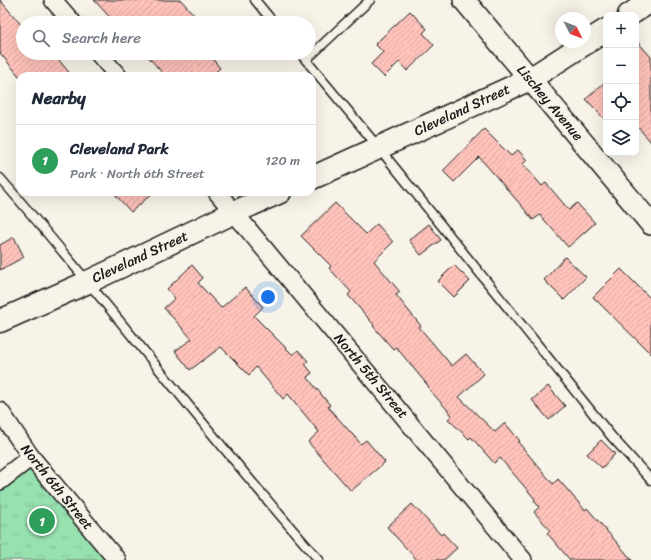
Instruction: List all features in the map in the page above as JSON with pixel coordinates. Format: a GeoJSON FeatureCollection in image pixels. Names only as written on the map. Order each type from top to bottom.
{"type":"FeatureCollection","features":[{"type":"Feature","properties":{"kind":"main road"},"geometry":{"type":"LineString","coordinates":[[634,12],[651,1]]}},
{"type":"Feature","properties":{"kind":"main road","name":"Cleveland Street"},"geometry":{"type":"LineString","coordinates":[[316,176],[530,79],[603,32]]}},
{"type":"Feature","properties":{"kind":"main road","name":"Cleveland Street"},"geometry":{"type":"LineString","coordinates":[[0,321],[88,282],[271,196]]}},
{"type":"Feature","properties":{"kind":"street"},"geometry":{"type":"LineString","coordinates":[[53,0],[66,16]]}},
{"type":"Feature","properties":{"kind":"street","name":"Lischey Avenue"},"geometry":{"type":"LineString","coordinates":[[464,0],[651,224]]}},
{"type":"Feature","properties":{"kind":"street"},"geometry":{"type":"LineString","coordinates":[[104,60],[115,72]]}},
{"type":"Feature","properties":{"kind":"street","name":"North 5th Street"},"geometry":{"type":"LineString","coordinates":[[221,196],[523,560]]}},
{"type":"Feature","properties":{"kind":"street","name":"North 6th Street"},"geometry":{"type":"LineString","coordinates":[[0,411],[31,457],[117,560]]}},
{"type":"Feature","properties":{"kind":"street"},"geometry":{"type":"LineString","coordinates":[[0,481],[31,457]]}},
{"type":"Feature","properties":{"kind":"lane"},"geometry":{"type":"LineString","coordinates":[[255,0],[268,16]]}},
{"type":"Feature","properties":{"kind":"lane"},"geometry":{"type":"LineString","coordinates":[[316,51],[370,0]]}},
{"type":"Feature","properties":{"kind":"lane"},"geometry":{"type":"LineString","coordinates":[[306,60],[316,72]]}},
{"type":"Feature","properties":{"kind":"lane"},"geometry":{"type":"LineString","coordinates":[[316,72],[612,437],[651,480]]}},
{"type":"Feature","properties":{"kind":"lane"},"geometry":{"type":"LineString","coordinates":[[0,178],[88,282],[184,401],[319,560]]}},
{"type":"Feature","properties":{"kind":"green space"},"geometry":{"type":"Polygon","coordinates":[[[31,457],[117,560],[0,560],[0,481],[31,457]]]}},
{"type":"Feature","properties":{"kind":"building"},"geometry":{"type":"Polygon","coordinates":[[[0,0],[16,19],[16,60],[59,60],[69,72],[16,72],[0,53],[0,0]]]}},
{"type":"Feature","properties":{"kind":"building"},"geometry":{"type":"Polygon","coordinates":[[[94,0],[181,0],[195,16],[109,16],[94,0]]]}},
{"type":"Feature","properties":{"kind":"building"},"geometry":{"type":"Polygon","coordinates":[[[410,11],[427,29],[423,33],[434,45],[407,71],[399,62],[384,77],[371,64],[383,52],[375,44],[410,11]]]}},
{"type":"Feature","properties":{"kind":"building"},"geometry":{"type":"Polygon","coordinates":[[[639,43],[651,57],[651,142],[639,128],[639,43]]]}},
{"type":"Feature","properties":{"kind":"building"},"geometry":{"type":"Polygon","coordinates":[[[151,60],[214,60],[220,68],[216,72],[162,72],[151,60]]]}},
{"type":"Feature","properties":{"kind":"building"},"geometry":{"type":"Polygon","coordinates":[[[603,84],[603,118],[586,99],[603,84]]]}},
{"type":"Feature","properties":{"kind":"building"},"geometry":{"type":"Polygon","coordinates":[[[484,129],[511,156],[518,150],[527,160],[523,164],[542,186],[546,183],[569,210],[577,203],[595,223],[568,247],[540,215],[533,220],[479,157],[454,182],[443,171],[484,129]]]}},
{"type":"Feature","properties":{"kind":"building"},"geometry":{"type":"Polygon","coordinates":[[[117,196],[149,196],[131,212],[117,196]]]}},
{"type":"Feature","properties":{"kind":"building"},"geometry":{"type":"Polygon","coordinates":[[[335,203],[366,234],[377,224],[393,242],[374,261],[400,292],[396,295],[421,326],[419,327],[452,366],[466,354],[484,374],[459,397],[495,432],[505,423],[520,441],[518,442],[553,484],[558,479],[585,510],[587,508],[632,560],[570,560],[547,533],[550,530],[534,512],[539,507],[534,500],[535,499],[500,458],[494,463],[471,437],[469,439],[448,419],[452,415],[428,388],[429,387],[396,347],[393,349],[373,326],[374,325],[348,295],[351,292],[329,268],[331,266],[301,236],[335,203]]]}},
{"type":"Feature","properties":{"kind":"building"},"geometry":{"type":"Polygon","coordinates":[[[429,224],[441,240],[421,255],[409,240],[429,224]]]}},
{"type":"Feature","properties":{"kind":"building"},"geometry":{"type":"Polygon","coordinates":[[[14,237],[24,257],[0,270],[0,245],[14,237]]]}},
{"type":"Feature","properties":{"kind":"building"},"geometry":{"type":"Polygon","coordinates":[[[565,257],[586,277],[564,300],[544,280],[565,257]]]}},
{"type":"Feature","properties":{"kind":"building"},"geometry":{"type":"Polygon","coordinates":[[[192,265],[203,278],[198,283],[221,308],[245,287],[263,307],[254,316],[293,355],[298,350],[308,361],[305,364],[312,373],[307,377],[330,405],[328,407],[361,444],[366,440],[385,462],[351,491],[308,442],[319,432],[288,394],[283,399],[256,367],[249,375],[221,347],[190,370],[175,351],[192,339],[164,308],[175,298],[167,289],[192,265]]]}},
{"type":"Feature","properties":{"kind":"building"},"geometry":{"type":"Polygon","coordinates":[[[454,265],[470,281],[454,297],[438,281],[454,265]]]}},
{"type":"Feature","properties":{"kind":"building"},"geometry":{"type":"Polygon","coordinates":[[[621,269],[651,299],[651,354],[593,297],[621,269]]]}},
{"type":"Feature","properties":{"kind":"building"},"geometry":{"type":"Polygon","coordinates":[[[548,386],[565,406],[549,420],[532,400],[548,386]]]}},
{"type":"Feature","properties":{"kind":"building"},"geometry":{"type":"Polygon","coordinates":[[[601,440],[615,454],[602,468],[587,454],[601,440]]]}},
{"type":"Feature","properties":{"kind":"building"},"geometry":{"type":"Polygon","coordinates":[[[412,504],[441,535],[443,533],[457,548],[444,560],[417,560],[387,527],[412,504]]]}},
{"type":"Feature","properties":{"kind":"place","name":"Cleveland Park"},"geometry":{"type":"Point","coordinates":[42,521]}}]}
